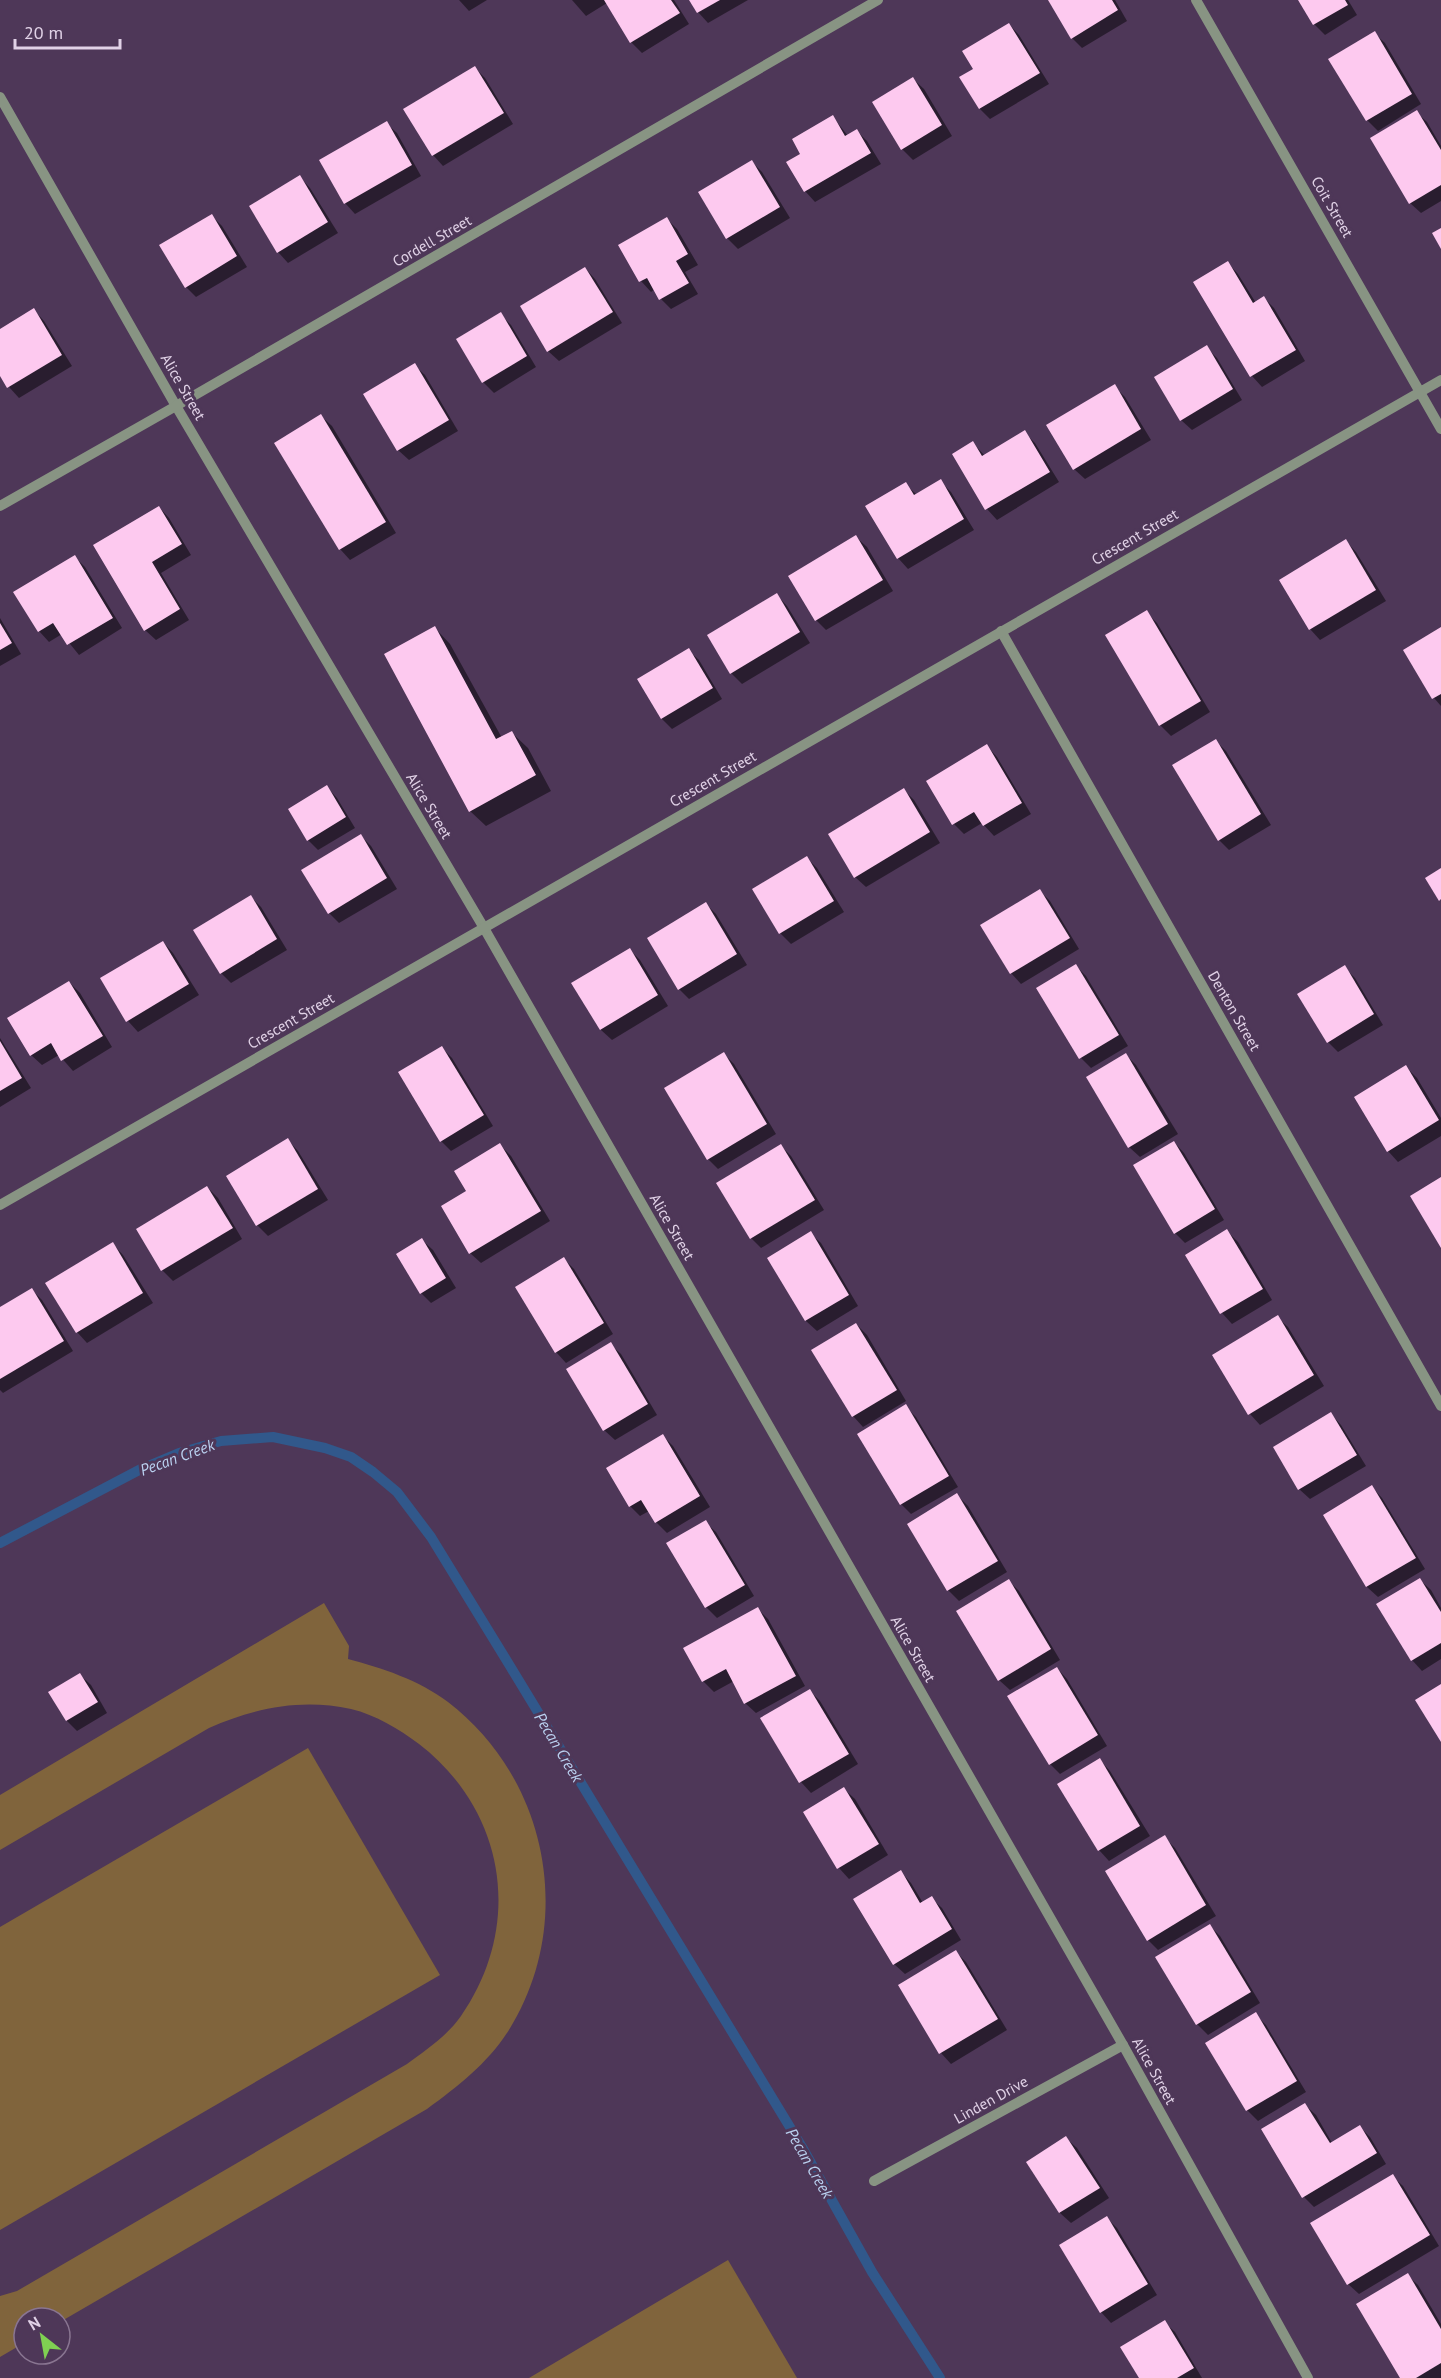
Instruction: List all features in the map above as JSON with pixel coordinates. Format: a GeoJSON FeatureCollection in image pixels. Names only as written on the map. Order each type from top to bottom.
{"type":"FeatureCollection","features":[{"type":"Feature","properties":{"kind":"street","name":"Cordell Street"},"geometry":{"type":"LineString","coordinates":[[0,506],[878,0]]}},
{"type":"Feature","properties":{"kind":"street","name":"Coit Street"},"geometry":{"type":"LineString","coordinates":[[1196,0],[1441,429]]}},
{"type":"Feature","properties":{"kind":"street","name":"Alice Street"},"geometry":{"type":"LineString","coordinates":[[0,97],[176,406],[484,928],[1123,2045],[1308,2378]]}},
{"type":"Feature","properties":{"kind":"street","name":"Crescent Street"},"geometry":{"type":"LineString","coordinates":[[0,1205],[1441,380]]}},
{"type":"Feature","properties":{"kind":"street","name":"Denton Street"},"geometry":{"type":"LineString","coordinates":[[1001,631],[1441,1406]]}},
{"type":"Feature","properties":{"kind":"street","name":"Linden Drive"},"geometry":{"type":"LineString","coordinates":[[874,2181],[1123,2045]]}},
{"type":"Feature","properties":{"kind":"shaded area"},"geometry":{"type":"Polygon","coordinates":[[[324,1603],[349,1646],[348,1659],[400,1676],[437,1694],[481,1733],[508,1769],[528,1808],[540,1850],[546,1894],[543,1938],[532,1982],[513,2023],[496,2048],[463,2081],[427,2109],[72,2315],[72,2306],[12,2306],[12,2350],[0,2357],[0,2296],[17,2291],[407,2064],[436,2042],[461,2016],[481,1981],[493,1945],[498,1908],[496,1871],[487,1836],[471,1802],[448,1771],[419,1744],[387,1723],[351,1709],[296,1705],[261,1710],[226,1721],[209,1728],[0,1850],[0,1795],[324,1603]]]}},
{"type":"Feature","properties":{"kind":"shaded area"},"geometry":{"type":"Polygon","coordinates":[[[308,1748],[440,1975],[0,2230],[0,1927],[308,1748]]]}},
{"type":"Feature","properties":{"kind":"shaded area"},"geometry":{"type":"Polygon","coordinates":[[[728,2260],[797,2378],[529,2378],[728,2260]]]}},
{"type":"Feature","properties":{"kind":"building"},"geometry":{"type":"Polygon","coordinates":[[[604,0],[671,0],[680,13],[630,43],[604,0]]]}},
{"type":"Feature","properties":{"kind":"building"},"geometry":{"type":"Polygon","coordinates":[[[689,0],[720,0],[697,13],[689,0]]]}},
{"type":"Feature","properties":{"kind":"building"},"geometry":{"type":"Polygon","coordinates":[[[1048,0],[1112,0],[1118,10],[1071,39],[1048,0]]]}},
{"type":"Feature","properties":{"kind":"building"},"geometry":{"type":"Polygon","coordinates":[[[1298,0],[1345,0],[1348,5],[1313,25],[1298,0]]]}},
{"type":"Feature","properties":{"kind":"building"},"geometry":{"type":"Polygon","coordinates":[[[1009,23],[1040,73],[979,109],[959,77],[973,69],[962,51],[1009,23]]]}},
{"type":"Feature","properties":{"kind":"building"},"geometry":{"type":"Polygon","coordinates":[[[1375,31],[1412,94],[1366,121],[1328,59],[1375,31]]]}},
{"type":"Feature","properties":{"kind":"building"},"geometry":{"type":"Polygon","coordinates":[[[475,66],[504,113],[432,156],[403,109],[475,66]]]}},
{"type":"Feature","properties":{"kind":"building"},"geometry":{"type":"Polygon","coordinates":[[[913,77],[942,125],[901,150],[872,102],[913,77]]]}},
{"type":"Feature","properties":{"kind":"building"},"geometry":{"type":"Polygon","coordinates":[[[1417,110],[1441,150],[1441,185],[1409,204],[1370,138],[1417,110]]]}},
{"type":"Feature","properties":{"kind":"building"},"geometry":{"type":"Polygon","coordinates":[[[833,115],[845,136],[857,129],[871,153],[804,192],[786,162],[800,154],[792,139],[833,115]]]}},
{"type":"Feature","properties":{"kind":"building"},"geometry":{"type":"Polygon","coordinates":[[[387,121],[412,165],[344,204],[319,160],[387,121]]]}},
{"type":"Feature","properties":{"kind":"building"},"geometry":{"type":"Polygon","coordinates":[[[752,160],[780,207],[726,239],[698,192],[752,160]]]}},
{"type":"Feature","properties":{"kind":"building"},"geometry":{"type":"Polygon","coordinates":[[[300,175],[328,222],[277,253],[249,206],[300,175]]]}},
{"type":"Feature","properties":{"kind":"building"},"geometry":{"type":"Polygon","coordinates":[[[212,214],[237,256],[185,288],[159,245],[212,214]]]}},
{"type":"Feature","properties":{"kind":"building"},"geometry":{"type":"Polygon","coordinates":[[[667,217],[688,254],[676,261],[689,283],[659,300],[647,278],[639,282],[618,245],[667,217]]]}},
{"type":"Feature","properties":{"kind":"building"},"geometry":{"type":"Polygon","coordinates":[[[1441,228],[1441,249],[1432,233],[1441,228]]]}},
{"type":"Feature","properties":{"kind":"building"},"geometry":{"type":"Polygon","coordinates":[[[1228,261],[1253,303],[1264,296],[1296,350],[1250,377],[1193,282],[1228,261]]]}},
{"type":"Feature","properties":{"kind":"building"},"geometry":{"type":"Polygon","coordinates":[[[585,267],[613,312],[547,352],[520,306],[585,267]]]}},
{"type":"Feature","properties":{"kind":"building"},"geometry":{"type":"Polygon","coordinates":[[[34,308],[62,355],[7,388],[0,376],[0,329],[34,308]]]}},
{"type":"Feature","properties":{"kind":"building"},"geometry":{"type":"Polygon","coordinates":[[[501,312],[527,356],[482,383],[456,339],[501,312]]]}},
{"type":"Feature","properties":{"kind":"building"},"geometry":{"type":"Polygon","coordinates":[[[1207,345],[1233,389],[1180,421],[1154,377],[1207,345]]]}},
{"type":"Feature","properties":{"kind":"building"},"geometry":{"type":"Polygon","coordinates":[[[415,363],[449,420],[397,451],[363,394],[415,363]]]}},
{"type":"Feature","properties":{"kind":"building"},"geometry":{"type":"Polygon","coordinates":[[[1115,384],[1141,429],[1073,470],[1046,425],[1115,384]]]}},
{"type":"Feature","properties":{"kind":"building"},"geometry":{"type":"Polygon","coordinates":[[[321,414],[386,522],[339,550],[274,443],[321,414]]]}},
{"type":"Feature","properties":{"kind":"building"},"geometry":{"type":"Polygon","coordinates":[[[1025,430],[1050,472],[985,510],[952,454],[973,441],[982,456],[1025,430]]]}},
{"type":"Feature","properties":{"kind":"building"},"geometry":{"type":"Polygon","coordinates":[[[941,479],[964,519],[897,559],[865,506],[906,482],[914,495],[941,479]]]}},
{"type":"Feature","properties":{"kind":"building"},"geometry":{"type":"Polygon","coordinates":[[[159,506],[182,544],[152,562],[180,609],[144,631],[93,545],[159,506]]]}},
{"type":"Feature","properties":{"kind":"building"},"geometry":{"type":"Polygon","coordinates":[[[856,535],[883,580],[815,621],[788,576],[856,535]]]}},
{"type":"Feature","properties":{"kind":"building"},"geometry":{"type":"Polygon","coordinates":[[[1346,539],[1376,590],[1309,630],[1279,580],[1346,539]]]}},
{"type":"Feature","properties":{"kind":"building"},"geometry":{"type":"Polygon","coordinates":[[[75,555],[113,618],[67,645],[53,623],[38,632],[13,592],[75,555]]]}},
{"type":"Feature","properties":{"kind":"building"},"geometry":{"type":"Polygon","coordinates":[[[777,593],[800,632],[730,674],[707,635],[777,593]]]}},
{"type":"Feature","properties":{"kind":"building"},"geometry":{"type":"Polygon","coordinates":[[[1147,610],[1201,701],[1159,726],[1105,635],[1147,610]]]}},
{"type":"Feature","properties":{"kind":"building"},"geometry":{"type":"Polygon","coordinates":[[[0,623],[12,643],[0,650],[0,623]]]}},
{"type":"Feature","properties":{"kind":"building"},"geometry":{"type":"Polygon","coordinates":[[[435,626],[496,739],[512,731],[536,775],[469,812],[384,654],[435,626]]]}},
{"type":"Feature","properties":{"kind":"building"},"geometry":{"type":"Polygon","coordinates":[[[1441,627],[1441,694],[1432,699],[1403,650],[1441,627]]]}},
{"type":"Feature","properties":{"kind":"building"},"geometry":{"type":"Polygon","coordinates":[[[689,648],[713,688],[661,719],[637,679],[689,648]]]}},
{"type":"Feature","properties":{"kind":"building"},"geometry":{"type":"Polygon","coordinates":[[[1216,739],[1261,814],[1218,841],[1172,765],[1216,739]]]}},
{"type":"Feature","properties":{"kind":"building"},"geometry":{"type":"Polygon","coordinates":[[[987,744],[1022,803],[983,826],[974,812],[952,825],[926,781],[987,744]]]}},
{"type":"Feature","properties":{"kind":"building"},"geometry":{"type":"Polygon","coordinates":[[[327,785],[346,817],[307,841],[288,809],[327,785]]]}},
{"type":"Feature","properties":{"kind":"building"},"geometry":{"type":"Polygon","coordinates":[[[904,788],[930,832],[854,878],[828,834],[904,788]]]}},
{"type":"Feature","properties":{"kind":"building"},"geometry":{"type":"Polygon","coordinates":[[[361,834],[387,878],[328,914],[301,870],[361,834]]]}},
{"type":"Feature","properties":{"kind":"building"},"geometry":{"type":"Polygon","coordinates":[[[807,856],[834,901],[779,934],[752,889],[807,856]]]}},
{"type":"Feature","properties":{"kind":"building"},"geometry":{"type":"Polygon","coordinates":[[[1441,868],[1441,899],[1439,901],[1425,878],[1441,868]]]}},
{"type":"Feature","properties":{"kind":"building"},"geometry":{"type":"Polygon","coordinates":[[[1040,889],[1070,938],[1010,974],[980,925],[1040,889]]]}},
{"type":"Feature","properties":{"kind":"building"},"geometry":{"type":"Polygon","coordinates":[[[251,895],[277,939],[220,974],[193,930],[251,895]]]}},
{"type":"Feature","properties":{"kind":"building"},"geometry":{"type":"Polygon","coordinates":[[[706,902],[737,954],[678,990],[647,938],[706,902]]]}},
{"type":"Feature","properties":{"kind":"building"},"geometry":{"type":"Polygon","coordinates":[[[163,941],[189,984],[126,1022],[100,978],[163,941]]]}},
{"type":"Feature","properties":{"kind":"building"},"geometry":{"type":"Polygon","coordinates":[[[630,948],[658,995],[600,1030],[571,983],[630,948]]]}},
{"type":"Feature","properties":{"kind":"building"},"geometry":{"type":"Polygon","coordinates":[[[1076,964],[1119,1035],[1079,1059],[1036,988],[1076,964]]]}},
{"type":"Feature","properties":{"kind":"building"},"geometry":{"type":"Polygon","coordinates":[[[1345,965],[1374,1014],[1327,1043],[1297,994],[1345,965]]]}},
{"type":"Feature","properties":{"kind":"building"},"geometry":{"type":"Polygon","coordinates":[[[69,981],[103,1036],[61,1061],[51,1043],[30,1056],[7,1018],[69,981]]]}},
{"type":"Feature","properties":{"kind":"building"},"geometry":{"type":"Polygon","coordinates":[[[0,1041],[22,1078],[0,1091],[0,1041]]]}},
{"type":"Feature","properties":{"kind":"building"},"geometry":{"type":"Polygon","coordinates":[[[442,1046],[484,1115],[440,1142],[398,1072],[442,1046]]]}},
{"type":"Feature","properties":{"kind":"building"},"geometry":{"type":"Polygon","coordinates":[[[724,1052],[767,1124],[707,1160],[664,1088],[724,1052]]]}},
{"type":"Feature","properties":{"kind":"building"},"geometry":{"type":"Polygon","coordinates":[[[1126,1053],[1168,1124],[1128,1148],[1086,1077],[1126,1053]]]}},
{"type":"Feature","properties":{"kind":"building"},"geometry":{"type":"Polygon","coordinates":[[[1406,1065],[1439,1120],[1387,1152],[1354,1097],[1406,1065]]]}},
{"type":"Feature","properties":{"kind":"building"},"geometry":{"type":"Polygon","coordinates":[[[288,1138],[318,1189],[256,1226],[226,1176],[288,1138]]]}},
{"type":"Feature","properties":{"kind":"building"},"geometry":{"type":"Polygon","coordinates":[[[1174,1141],[1215,1209],[1174,1234],[1133,1165],[1174,1141]]]}},
{"type":"Feature","properties":{"kind":"building"},"geometry":{"type":"Polygon","coordinates":[[[500,1143],[541,1211],[469,1254],[441,1206],[466,1191],[454,1171],[500,1143]]]}},
{"type":"Feature","properties":{"kind":"building"},"geometry":{"type":"Polygon","coordinates":[[[781,1144],[815,1200],[750,1239],[716,1183],[781,1144]]]}},
{"type":"Feature","properties":{"kind":"building"},"geometry":{"type":"Polygon","coordinates":[[[1441,1177],[1441,1248],[1410,1196],[1441,1177]]]}},
{"type":"Feature","properties":{"kind":"building"},"geometry":{"type":"Polygon","coordinates":[[[207,1186],[233,1228],[161,1271],[136,1229],[207,1186]]]}},
{"type":"Feature","properties":{"kind":"building"},"geometry":{"type":"Polygon","coordinates":[[[1227,1229],[1263,1289],[1220,1314],[1185,1255],[1227,1229]]]}},
{"type":"Feature","properties":{"kind":"building"},"geometry":{"type":"Polygon","coordinates":[[[811,1231],[849,1295],[805,1321],[767,1258],[811,1231]]]}},
{"type":"Feature","properties":{"kind":"building"},"geometry":{"type":"Polygon","coordinates":[[[422,1238],[446,1278],[420,1294],[396,1254],[422,1238]]]}},
{"type":"Feature","properties":{"kind":"building"},"geometry":{"type":"Polygon","coordinates":[[[113,1242],[143,1293],[76,1333],[45,1283],[113,1242]]]}},
{"type":"Feature","properties":{"kind":"building"},"geometry":{"type":"Polygon","coordinates":[[[564,1257],[604,1323],[555,1353],[515,1287],[564,1257]]]}},
{"type":"Feature","properties":{"kind":"building"},"geometry":{"type":"Polygon","coordinates":[[[32,1288],[64,1341],[0,1379],[0,1307],[32,1288]]]}},
{"type":"Feature","properties":{"kind":"building"},"geometry":{"type":"Polygon","coordinates":[[[1278,1315],[1314,1375],[1248,1415],[1212,1355],[1278,1315]]]}},
{"type":"Feature","properties":{"kind":"building"},"geometry":{"type":"Polygon","coordinates":[[[856,1323],[897,1390],[852,1417],[811,1350],[856,1323]]]}},
{"type":"Feature","properties":{"kind":"building"},"geometry":{"type":"Polygon","coordinates":[[[611,1342],[648,1404],[603,1431],[566,1369],[611,1342]]]}},
{"type":"Feature","properties":{"kind":"building"},"geometry":{"type":"Polygon","coordinates":[[[906,1404],[949,1476],[900,1505],[857,1434],[906,1404]]]}},
{"type":"Feature","properties":{"kind":"building"},"geometry":{"type":"Polygon","coordinates":[[[1331,1412],[1357,1455],[1298,1490],[1273,1447],[1331,1412]]]}},
{"type":"Feature","properties":{"kind":"building"},"geometry":{"type":"Polygon","coordinates":[[[663,1434],[700,1496],[655,1523],[641,1500],[629,1507],[606,1468],[663,1434]]]}},
{"type":"Feature","properties":{"kind":"building"},"geometry":{"type":"Polygon","coordinates":[[[1372,1485],[1416,1558],[1366,1587],[1323,1515],[1372,1485]]]}},
{"type":"Feature","properties":{"kind":"building"},"geometry":{"type":"Polygon","coordinates":[[[957,1493],[998,1561],[947,1591],[907,1524],[957,1493]]]}},
{"type":"Feature","properties":{"kind":"building"},"geometry":{"type":"Polygon","coordinates":[[[706,1520],[745,1585],[705,1608],[666,1543],[706,1520]]]}},
{"type":"Feature","properties":{"kind":"building"},"geometry":{"type":"Polygon","coordinates":[[[1420,1578],[1441,1612],[1441,1643],[1411,1661],[1376,1604],[1420,1578]]]}},
{"type":"Feature","properties":{"kind":"building"},"geometry":{"type":"Polygon","coordinates":[[[1009,1579],[1051,1649],[998,1681],[956,1611],[1009,1579]]]}},
{"type":"Feature","properties":{"kind":"building"},"geometry":{"type":"Polygon","coordinates":[[[758,1607],[796,1676],[744,1704],[726,1669],[702,1682],[683,1648],[758,1607]]]}},
{"type":"Feature","properties":{"kind":"building"},"geometry":{"type":"Polygon","coordinates":[[[1057,1667],[1098,1735],[1049,1765],[1007,1696],[1057,1667]]]}},
{"type":"Feature","properties":{"kind":"building"},"geometry":{"type":"Polygon","coordinates":[[[80,1673],[98,1702],[66,1721],[48,1692],[80,1673]]]}},
{"type":"Feature","properties":{"kind":"building"},"geometry":{"type":"Polygon","coordinates":[[[1441,1684],[1441,1742],[1415,1700],[1441,1684]]]}},
{"type":"Feature","properties":{"kind":"building"},"geometry":{"type":"Polygon","coordinates":[[[810,1689],[849,1754],[799,1783],[760,1718],[810,1689]]]}},
{"type":"Feature","properties":{"kind":"building"},"geometry":{"type":"Polygon","coordinates":[[[1100,1758],[1140,1826],[1098,1851],[1057,1784],[1100,1758]]]}},
{"type":"Feature","properties":{"kind":"building"},"geometry":{"type":"Polygon","coordinates":[[[844,1787],[879,1844],[837,1869],[803,1812],[844,1787]]]}},
{"type":"Feature","properties":{"kind":"building"},"geometry":{"type":"Polygon","coordinates":[[[1165,1835],[1206,1905],[1147,1941],[1105,1871],[1165,1835]]]}},
{"type":"Feature","properties":{"kind":"building"},"geometry":{"type":"Polygon","coordinates":[[[901,1870],[920,1903],[932,1896],[952,1929],[893,1965],[853,1899],[901,1870]]]}},
{"type":"Feature","properties":{"kind":"building"},"geometry":{"type":"Polygon","coordinates":[[[1210,1924],[1251,1992],[1196,2025],[1155,1957],[1210,1924]]]}},
{"type":"Feature","properties":{"kind":"building"},"geometry":{"type":"Polygon","coordinates":[[[956,1950],[998,2019],[939,2054],[898,1985],[956,1950]]]}},
{"type":"Feature","properties":{"kind":"building"},"geometry":{"type":"Polygon","coordinates":[[[1256,2012],[1297,2081],[1246,2111],[1205,2043],[1256,2012]]]}},
{"type":"Feature","properties":{"kind":"building"},"geometry":{"type":"Polygon","coordinates":[[[1305,2103],[1330,2143],[1360,2125],[1377,2153],[1302,2198],[1261,2129],[1305,2103]]]}},
{"type":"Feature","properties":{"kind":"building"},"geometry":{"type":"Polygon","coordinates":[[[1066,2136],[1100,2188],[1059,2213],[1026,2162],[1066,2136]]]}},
{"type":"Feature","properties":{"kind":"building"},"geometry":{"type":"Polygon","coordinates":[[[1393,2174],[1430,2235],[1347,2285],[1310,2223],[1393,2174]]]}},
{"type":"Feature","properties":{"kind":"building"},"geometry":{"type":"Polygon","coordinates":[[[1107,2216],[1148,2284],[1100,2313],[1059,2245],[1107,2216]]]}},
{"type":"Feature","properties":{"kind":"building"},"geometry":{"type":"Polygon","coordinates":[[[1408,2273],[1441,2329],[1441,2363],[1416,2378],[1400,2378],[1356,2304],[1408,2273]]]}},
{"type":"Feature","properties":{"kind":"building"},"geometry":{"type":"Polygon","coordinates":[[[1165,2320],[1194,2368],[1177,2378],[1139,2378],[1120,2347],[1165,2320]]]}},
{"type":"Feature","properties":{"kind":"waterway","name":"Pecan Creek"},"geometry":{"type":"LineString","coordinates":[[0,1543],[141,1469],[179,1453],[221,1441],[273,1437],[325,1448],[351,1457],[397,1492],[431,1537],[802,2147],[872,2272],[940,2378]]}}]}
